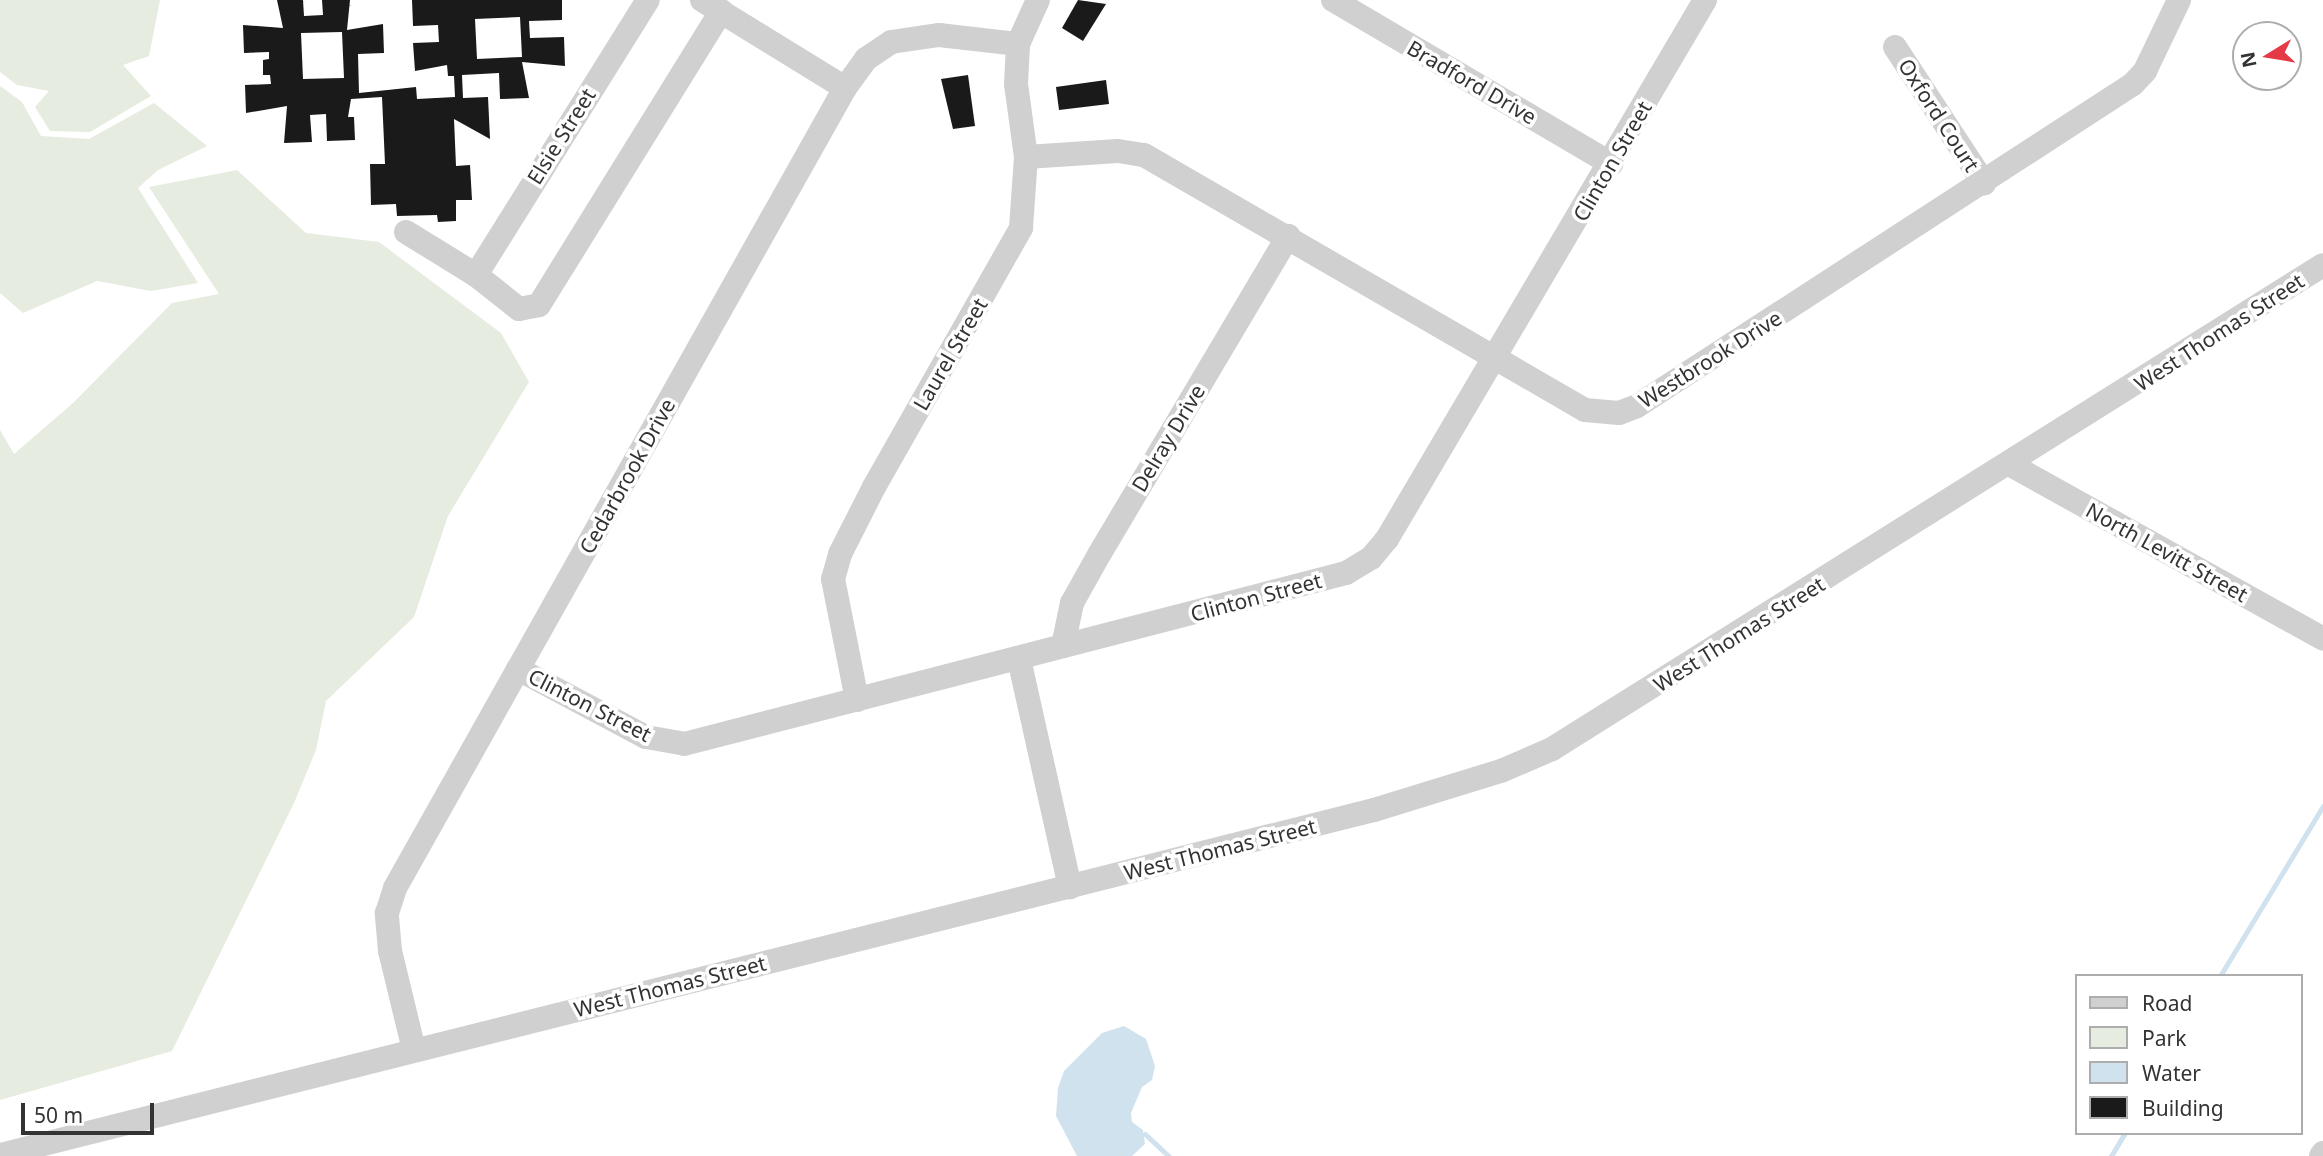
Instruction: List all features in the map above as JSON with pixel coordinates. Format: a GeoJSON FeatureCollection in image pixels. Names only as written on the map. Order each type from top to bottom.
{"type":"FeatureCollection","features":[{"type":"Feature","properties":{"kind":"street","name":"Elsie Street"},"geometry":{"type":"LineString","coordinates":[[476,275],[648,0]]}},
{"type":"Feature","properties":{"kind":"street","name":"Laurel Street"},"geometry":{"type":"LineString","coordinates":[[858,700],[834,602],[833,579],[840,554],[1012,248],[1026,201],[1026,157],[1016,84],[1018,44],[1038,0]]}},
{"type":"Feature","properties":{"kind":"street","name":"Bradford Drive"},"geometry":{"type":"LineString","coordinates":[[1333,0],[1611,164]]}},
{"type":"Feature","properties":{"kind":"street","name":"Clinton Street"},"geometry":{"type":"LineString","coordinates":[[519,669],[646,737],[684,744],[1346,573],[1371,558],[1387,539],[1496,359],[1705,0]]}},
{"type":"Feature","properties":{"kind":"street","name":"Westbrook Drive"},"geometry":{"type":"LineString","coordinates":[[1026,157],[1118,151],[1144,155],[1585,410],[1619,413],[1637,406],[2133,84],[2145,71],[2179,0]]}},
{"type":"Feature","properties":{"kind":"street"},"geometry":{"type":"LineString","coordinates":[[406,232],[476,275],[519,309],[539,305],[711,6],[845,88]]}},
{"type":"Feature","properties":{"kind":"street","name":"Cedarbrook Drive"},"geometry":{"type":"LineString","coordinates":[[414,1050],[390,951],[387,913],[394,888],[845,88],[866,59],[891,42],[939,35],[1018,44]]}},
{"type":"Feature","properties":{"kind":"street","name":"Oxford Court"},"geometry":{"type":"LineString","coordinates":[[1895,47],[1984,183]]}},
{"type":"Feature","properties":{"kind":"street","name":"Delray Drive"},"geometry":{"type":"LineString","coordinates":[[1063,646],[1072,603],[1288,236]]}},
{"type":"Feature","properties":{"kind":"street","name":"West Thomas Street"},"geometry":{"type":"LineString","coordinates":[[0,1155],[1374,810],[1502,771],[1552,749],[2011,465],[2323,265]]}},
{"type":"Feature","properties":{"kind":"street","name":"North Levitt Street"},"geometry":{"type":"LineString","coordinates":[[2011,465],[2323,639]]}},
{"type":"Feature","properties":{"kind":"street"},"geometry":{"type":"LineString","coordinates":[[1019,659],[1070,887]]}},
{"type":"Feature","properties":{"kind":"green space"},"geometry":{"type":"Polygon","coordinates":[[[0,0],[160,0],[149,56],[123,65],[151,96],[90,132],[50,131],[35,107],[49,91],[17,85],[0,72],[0,0]]]}},
{"type":"Feature","properties":{"kind":"green space"},"geometry":{"type":"Polygon","coordinates":[[[0,86],[22,102],[41,136],[89,139],[154,103],[207,146],[158,170],[138,188],[198,283],[151,291],[97,281],[23,313],[0,293],[0,86]]]}},
{"type":"Feature","properties":{"kind":"green space"},"geometry":{"type":"Polygon","coordinates":[[[237,170],[306,233],[379,242],[501,333],[529,382],[448,516],[414,617],[326,701],[316,750],[294,803],[172,1051],[0,1100],[0,430],[14,454],[73,403],[172,303],[219,294],[149,187],[237,170]]]}},
{"type":"Feature","properties":{"kind":"water"},"geometry":{"type":"Polygon","coordinates":[[[1124,1026],[1146,1039],[1155,1066],[1152,1080],[1142,1087],[1131,1113],[1132,1122],[1143,1130],[1145,1144],[1132,1156],[1077,1156],[1056,1116],[1058,1088],[1064,1071],[1102,1033],[1124,1026]]]}},
{"type":"Feature","properties":{"kind":"building"},"geometry":{"type":"Polygon","coordinates":[[[277,0],[303,0],[304,16],[323,15],[322,0],[350,0],[347,30],[383,24],[384,53],[358,54],[359,93],[416,87],[417,99],[455,97],[454,76],[448,76],[447,65],[415,71],[413,43],[439,42],[438,25],[413,26],[412,0],[562,0],[562,20],[529,21],[530,38],[564,37],[565,66],[522,62],[529,98],[500,99],[499,73],[462,75],[463,98],[488,97],[490,139],[454,119],[456,166],[470,165],[472,200],[456,200],[456,221],[438,222],[437,215],[397,216],[396,204],[371,205],[370,164],[385,164],[382,97],[351,99],[348,117],[354,117],[355,140],[327,141],[326,114],[310,115],[312,142],[284,143],[287,106],[246,113],[245,85],[271,84],[270,75],[263,75],[263,60],[269,59],[269,52],[244,53],[243,25],[283,28],[277,0]],[[520,17],[475,19],[477,59],[522,57],[520,17]],[[342,32],[301,33],[303,79],[344,78],[342,32]]]}},
{"type":"Feature","properties":{"kind":"building"},"geometry":{"type":"Polygon","coordinates":[[[1078,0],[1106,4],[1083,41],[1062,28],[1078,0]]]}},
{"type":"Feature","properties":{"kind":"building"},"geometry":{"type":"Polygon","coordinates":[[[968,75],[975,126],[953,129],[941,79],[968,75]]]}},
{"type":"Feature","properties":{"kind":"building"},"geometry":{"type":"Polygon","coordinates":[[[1106,80],[1109,104],[1059,110],[1056,87],[1106,80]]]}},
{"type":"Feature","properties":{"kind":"waterway"},"geometry":{"type":"LineString","coordinates":[[2221,974],[2323,806]]}},
{"type":"Feature","properties":{"kind":"waterway"},"geometry":{"type":"LineString","coordinates":[[1145,1134],[1169,1156]]}},
{"type":"Feature","properties":{"kind":"waterway"},"geometry":{"type":"LineString","coordinates":[[2111,1156],[2124,1135]]}}]}
